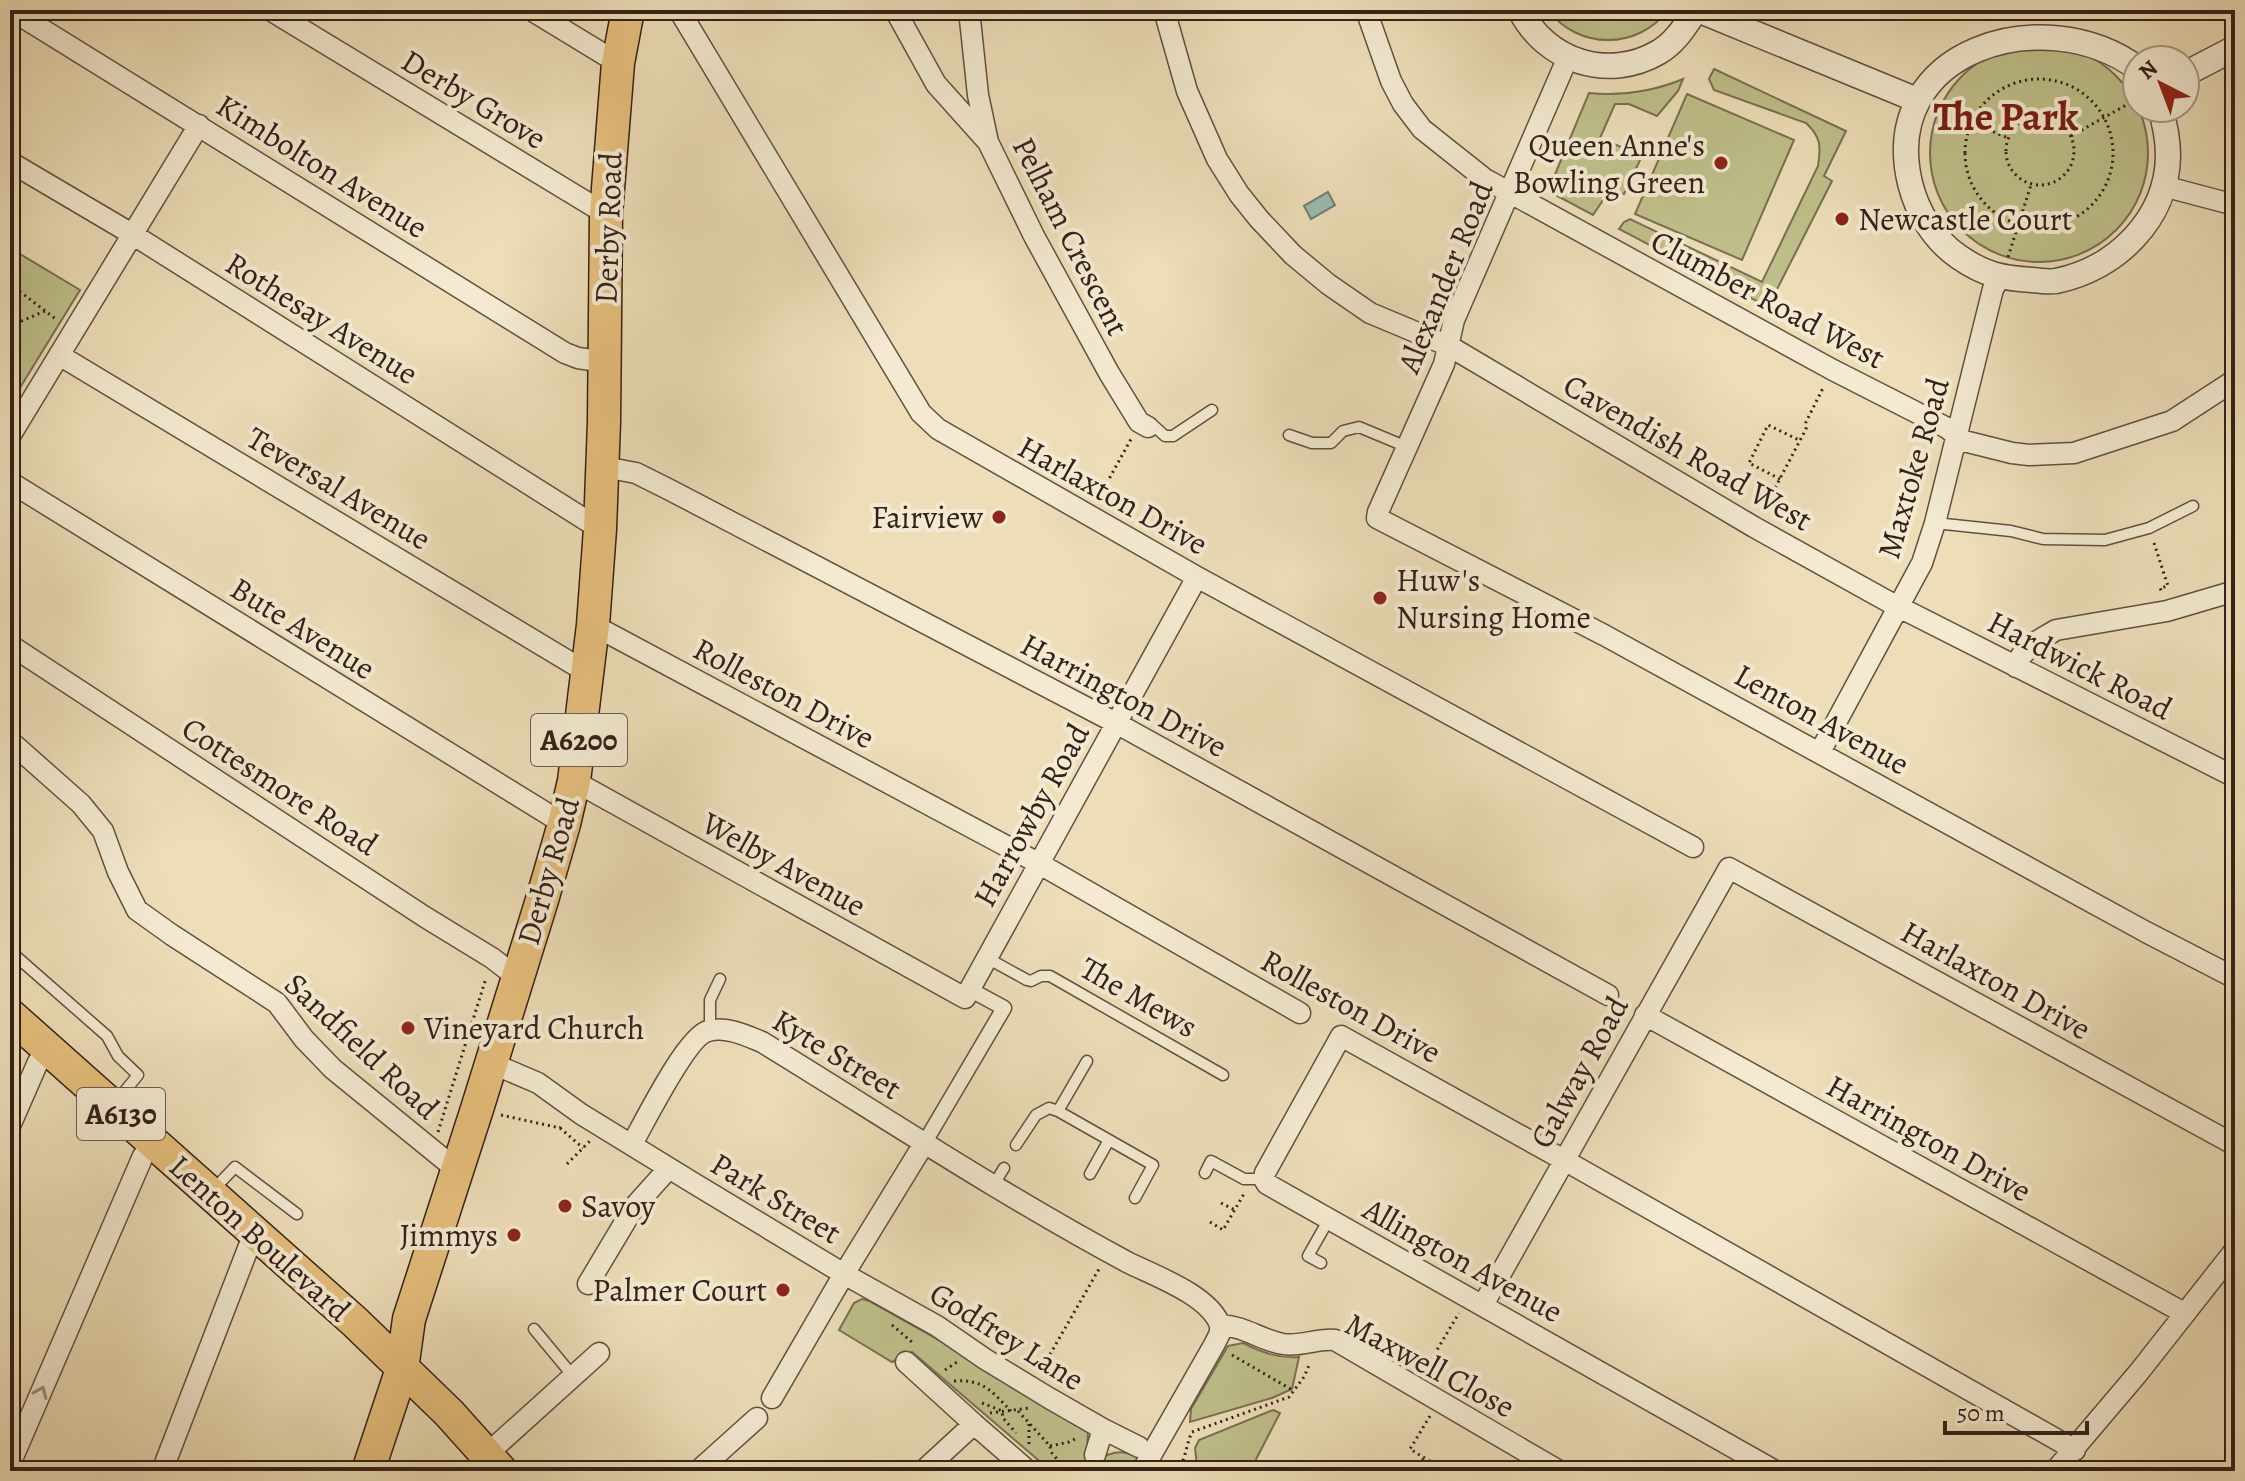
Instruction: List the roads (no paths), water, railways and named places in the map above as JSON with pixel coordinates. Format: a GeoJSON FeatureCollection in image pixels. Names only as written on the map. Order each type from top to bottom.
{"type":"FeatureCollection","features":[{"type":"Feature","properties":{"kind":"main road","name":"Derby Road"},"geometry":{"type":"LineString","coordinates":[[368,1471],[402,1369],[409,1319],[445,1160],[477,1109],[564,824],[574,781],[593,625],[604,467],[604,55],[628,10]]}},
{"type":"Feature","properties":{"kind":"main road","name":"Lenton Boulevard"},"geometry":{"type":"LineString","coordinates":[[10,1015],[355,1322],[449,1413],[493,1463]]}},
{"type":"Feature","properties":{"kind":"street","name":"Kimbolton Avenue"},"geometry":{"type":"LineString","coordinates":[[11,10],[565,353],[605,362]]}},
{"type":"Feature","properties":{"kind":"street","name":"Derby Grove"},"geometry":{"type":"LineString","coordinates":[[270,10],[606,214]]}},
{"type":"Feature","properties":{"kind":"street"},"geometry":{"type":"LineString","coordinates":[[531,10],[604,55]]}},
{"type":"Feature","properties":{"kind":"street","name":"Harlaxton Drive"},"geometry":{"type":"LineString","coordinates":[[679,10],[921,413],[938,429],[1088,517],[1693,847]]}},
{"type":"Feature","properties":{"kind":"street"},"geometry":{"type":"LineString","coordinates":[[895,10],[936,84],[988,142]]}},
{"type":"Feature","properties":{"kind":"street","name":"Pelham Crescent"},"geometry":{"type":"LineString","coordinates":[[969,10],[978,95],[988,142],[1034,236],[1109,373],[1144,425]]}},
{"type":"Feature","properties":{"kind":"street","name":"Cavendish Road West"},"geometry":{"type":"LineString","coordinates":[[1164,10],[1187,91],[1217,159],[1239,194],[1293,255],[1370,313],[1449,346],[1754,527],[1899,607]]}},
{"type":"Feature","properties":{"kind":"street","name":"Clumber Road West"},"geometry":{"type":"LineString","coordinates":[[1366,10],[1391,81],[1403,104],[1422,129],[1485,179],[1833,370],[1956,433],[1964,441],[2029,455],[2074,453],[2172,421],[2235,380]]}},
{"type":"Feature","properties":{"kind":"street"},"geometry":{"type":"LineString","coordinates":[[1520,10],[1537,36],[1550,47],[1568,57],[1595,65],[1625,65],[1658,53],[1679,37],[1697,10],[1917,100]]}},
{"type":"Feature","properties":{"kind":"street"},"geometry":{"type":"LineString","coordinates":[[2121,53],[2094,34],[2064,24],[2035,21],[2001,26],[1970,39],[1937,67],[1917,100],[1907,133],[1906,166],[1914,198],[1928,225],[1953,252],[1972,266],[2000,278],[2053,282],[2085,273],[2123,251],[2146,225],[2163,186],[2168,157],[2165,124]]}},
{"type":"Feature","properties":{"kind":"street"},"geometry":{"type":"LineString","coordinates":[[2201,66],[2235,48]]}},
{"type":"Feature","properties":{"kind":"street","name":"Alexander Road"},"geometry":{"type":"LineString","coordinates":[[1377,518],[1444,364],[1454,320],[1568,57]]}},
{"type":"Feature","properties":{"kind":"street"},"geometry":{"type":"LineString","coordinates":[[10,436],[199,125]]}},
{"type":"Feature","properties":{"kind":"street","name":"Rothesay Avenue"},"geometry":{"type":"LineString","coordinates":[[10,162],[132,234],[600,529]]}},
{"type":"Feature","properties":{"kind":"street"},"geometry":{"type":"LineString","coordinates":[[2163,186],[2235,205]]}},
{"type":"Feature","properties":{"kind":"street","name":"Maxtoke Road"},"geometry":{"type":"LineString","coordinates":[[1820,752],[1922,563],[1935,523],[1993,289],[2000,278]]}},
{"type":"Feature","properties":{"kind":"street","name":"Teversal Avenue"},"geometry":{"type":"LineString","coordinates":[[59,355],[588,673]]}},
{"type":"Feature","properties":{"kind":"street","name":"Harrington Drive"},"geometry":{"type":"LineString","coordinates":[[604,467],[636,473],[1116,723],[1608,995]]}},
{"type":"Feature","properties":{"kind":"street","name":"Bute Avenue"},"geometry":{"type":"LineString","coordinates":[[10,482],[564,824]]}},
{"type":"Feature","properties":{"kind":"street","name":"Lenton Avenue"},"geometry":{"type":"LineString","coordinates":[[1377,518],[1604,635],[2235,978]]}},
{"type":"Feature","properties":{"kind":"street","name":"Harrowby Road"},"geometry":{"type":"LineString","coordinates":[[967,994],[1197,577]]}},
{"type":"Feature","properties":{"kind":"street"},"geometry":{"type":"LineString","coordinates":[[2016,667],[2021,656],[2034,643],[2056,630],[2167,611],[2235,591]]}},
{"type":"Feature","properties":{"kind":"street","name":"Hardwick Road"},"geometry":{"type":"LineString","coordinates":[[1899,607],[2235,777]]}},
{"type":"Feature","properties":{"kind":"street","name":"Rolleston Drive"},"geometry":{"type":"LineString","coordinates":[[593,625],[1038,863],[1300,1013]]}},
{"type":"Feature","properties":{"kind":"street","name":"Cottesmore Road"},"geometry":{"type":"LineString","coordinates":[[10,645],[492,958],[518,978]]}},
{"type":"Feature","properties":{"kind":"street","name":"Sandfield Road"},"geometry":{"type":"LineString","coordinates":[[10,741],[81,804],[103,831],[118,872],[137,910],[277,1003],[304,1039],[333,1069],[445,1160]]}},
{"type":"Feature","properties":{"kind":"street","name":"Welby Avenue"},"geometry":{"type":"LineString","coordinates":[[574,781],[967,994]]}},
{"type":"Feature","properties":{"kind":"street","name":"Harlaxton Drive"},"geometry":{"type":"LineString","coordinates":[[1729,868],[2235,1145]]}},
{"type":"Feature","properties":{"kind":"street","name":"Galway Road"},"geometry":{"type":"LineString","coordinates":[[1476,1301],[1564,1160],[1729,868]]}},
{"type":"Feature","properties":{"kind":"street"},"geometry":{"type":"LineString","coordinates":[[967,994],[1004,1008],[925,1142],[998,1177],[1109,1252],[1205,1304],[1214,1312],[1220,1325],[1214,1345],[1142,1471]]}},
{"type":"Feature","properties":{"kind":"street","name":"Harrington Drive"},"geometry":{"type":"LineString","coordinates":[[1645,1015],[2184,1313]]}},
{"type":"Feature","properties":{"kind":"street"},"geometry":{"type":"LineString","coordinates":[[632,1144],[686,1049],[702,1033],[710,1030]]}},
{"type":"Feature","properties":{"kind":"street","name":"Kyte Street"},"geometry":{"type":"LineString","coordinates":[[710,1030],[739,1032],[762,1042],[925,1142]]}},
{"type":"Feature","properties":{"kind":"street","name":"Rolleston Drive"},"geometry":{"type":"LineString","coordinates":[[1264,1179],[1341,1036],[2075,1450]]}},
{"type":"Feature","properties":{"kind":"street"},"geometry":{"type":"LineString","coordinates":[[10,1126],[38,1062],[48,1049]]}},
{"type":"Feature","properties":{"kind":"street","name":"Park Street"},"geometry":{"type":"LineString","coordinates":[[491,1063],[538,1083],[574,1109],[844,1274],[925,1142]]}},
{"type":"Feature","properties":{"kind":"street"},"geometry":{"type":"LineString","coordinates":[[10,1464],[143,1156],[155,1144]]}},
{"type":"Feature","properties":{"kind":"street"},"geometry":{"type":"LineString","coordinates":[[588,1284],[634,1207],[669,1168]]}},
{"type":"Feature","properties":{"kind":"street","name":"Allington Avenue"},"geometry":{"type":"LineString","coordinates":[[1264,1179],[1267,1184],[1775,1471]]}},
{"type":"Feature","properties":{"kind":"street"},"geometry":{"type":"LineString","coordinates":[[162,1471],[254,1233]]}},
{"type":"Feature","properties":{"kind":"street"},"geometry":{"type":"LineString","coordinates":[[2055,1471],[2235,1250]]}},
{"type":"Feature","properties":{"kind":"street"},"geometry":{"type":"LineString","coordinates":[[772,1398],[844,1274]]}},
{"type":"Feature","properties":{"kind":"street","name":"Godfrey Lane"},"geometry":{"type":"LineString","coordinates":[[844,1274],[937,1326],[1040,1393],[1100,1441],[1139,1447]]}},
{"type":"Feature","properties":{"kind":"street","name":"Maxwell Close"},"geometry":{"type":"LineString","coordinates":[[1220,1325],[1234,1325],[1282,1344],[1335,1340],[1559,1471]]}},
{"type":"Feature","properties":{"kind":"street"},"geometry":{"type":"LineString","coordinates":[[493,1463],[573,1376],[599,1353]]}},
{"type":"Feature","properties":{"kind":"street"},"geometry":{"type":"LineString","coordinates":[[906,1362],[1028,1471]]}},
{"type":"Feature","properties":{"kind":"street"},"geometry":{"type":"LineString","coordinates":[[698,1471],[757,1418]]}},
{"type":"Feature","properties":{"kind":"street"},"geometry":{"type":"LineString","coordinates":[[923,1471],[974,1424]]}},
{"type":"Feature","properties":{"kind":"lane"},"geometry":{"type":"LineString","coordinates":[[1144,425],[1154,426],[1165,436],[1173,436],[1212,410]]}},
{"type":"Feature","properties":{"kind":"lane"},"geometry":{"type":"LineString","coordinates":[[1289,435],[1312,443],[1331,443],[1343,431],[1359,427],[1407,447]]}},
{"type":"Feature","properties":{"kind":"lane"},"geometry":{"type":"LineString","coordinates":[[1935,523],[2011,531],[2043,539],[2105,540],[2149,528],[2193,506]]}},
{"type":"Feature","properties":{"kind":"lane"},"geometry":{"type":"LineString","coordinates":[[10,951],[107,1036],[118,1056],[138,1075],[112,1106]]}},
{"type":"Feature","properties":{"kind":"lane","name":"The Mews"},"geometry":{"type":"LineString","coordinates":[[986,958],[1027,980],[1050,976],[1223,1075]]}},
{"type":"Feature","properties":{"kind":"lane"},"geometry":{"type":"LineString","coordinates":[[710,1030],[710,1000],[720,979]]}},
{"type":"Feature","properties":{"kind":"lane"},"geometry":{"type":"LineString","coordinates":[[1058,1111],[1087,1061]]}},
{"type":"Feature","properties":{"kind":"lane"},"geometry":{"type":"LineString","coordinates":[[1016,1145],[1036,1115],[1049,1108],[1058,1111],[1153,1165],[1135,1198]]}},
{"type":"Feature","properties":{"kind":"lane"},"geometry":{"type":"LineString","coordinates":[[1090,1174],[1109,1140]]}},
{"type":"Feature","properties":{"kind":"lane"},"geometry":{"type":"LineString","coordinates":[[1205,1173],[1211,1161],[1244,1179],[1264,1179]]}},
{"type":"Feature","properties":{"kind":"lane"},"geometry":{"type":"LineString","coordinates":[[210,1193],[235,1167],[297,1214]]}},
{"type":"Feature","properties":{"kind":"lane"},"geometry":{"type":"LineString","coordinates":[[1321,1263],[1308,1256],[1329,1219]]}},
{"type":"Feature","properties":{"kind":"lane"},"geometry":{"type":"LineString","coordinates":[[534,1329],[573,1376]]}},
{"type":"Feature","properties":{"kind":"place","name":"Queen Anne's Bowling Green"},"geometry":{"type":"Point","coordinates":[1721,163]}},
{"type":"Feature","properties":{"kind":"place","name":"Newcastle Court"},"geometry":{"type":"Point","coordinates":[1842,219]}},
{"type":"Feature","properties":{"kind":"place","name":"Fairview"},"geometry":{"type":"Point","coordinates":[999,517]}},
{"type":"Feature","properties":{"kind":"place","name":"Huw's Nursing Home"},"geometry":{"type":"Point","coordinates":[1380,598]}},
{"type":"Feature","properties":{"kind":"place","name":"Vineyard Church"},"geometry":{"type":"Point","coordinates":[408,1028]}},
{"type":"Feature","properties":{"kind":"place","name":"Savoy"},"geometry":{"type":"Point","coordinates":[565,1206]}},
{"type":"Feature","properties":{"kind":"place","name":"Jimmys"},"geometry":{"type":"Point","coordinates":[514,1235]}},
{"type":"Feature","properties":{"kind":"place","name":"Palmer Court"},"geometry":{"type":"Point","coordinates":[783,1290]}},
{"type":"Feature","properties":{"kind":"district","name":"The Park"},"geometry":{"type":"Point","coordinates":[2006,116]}}]}
